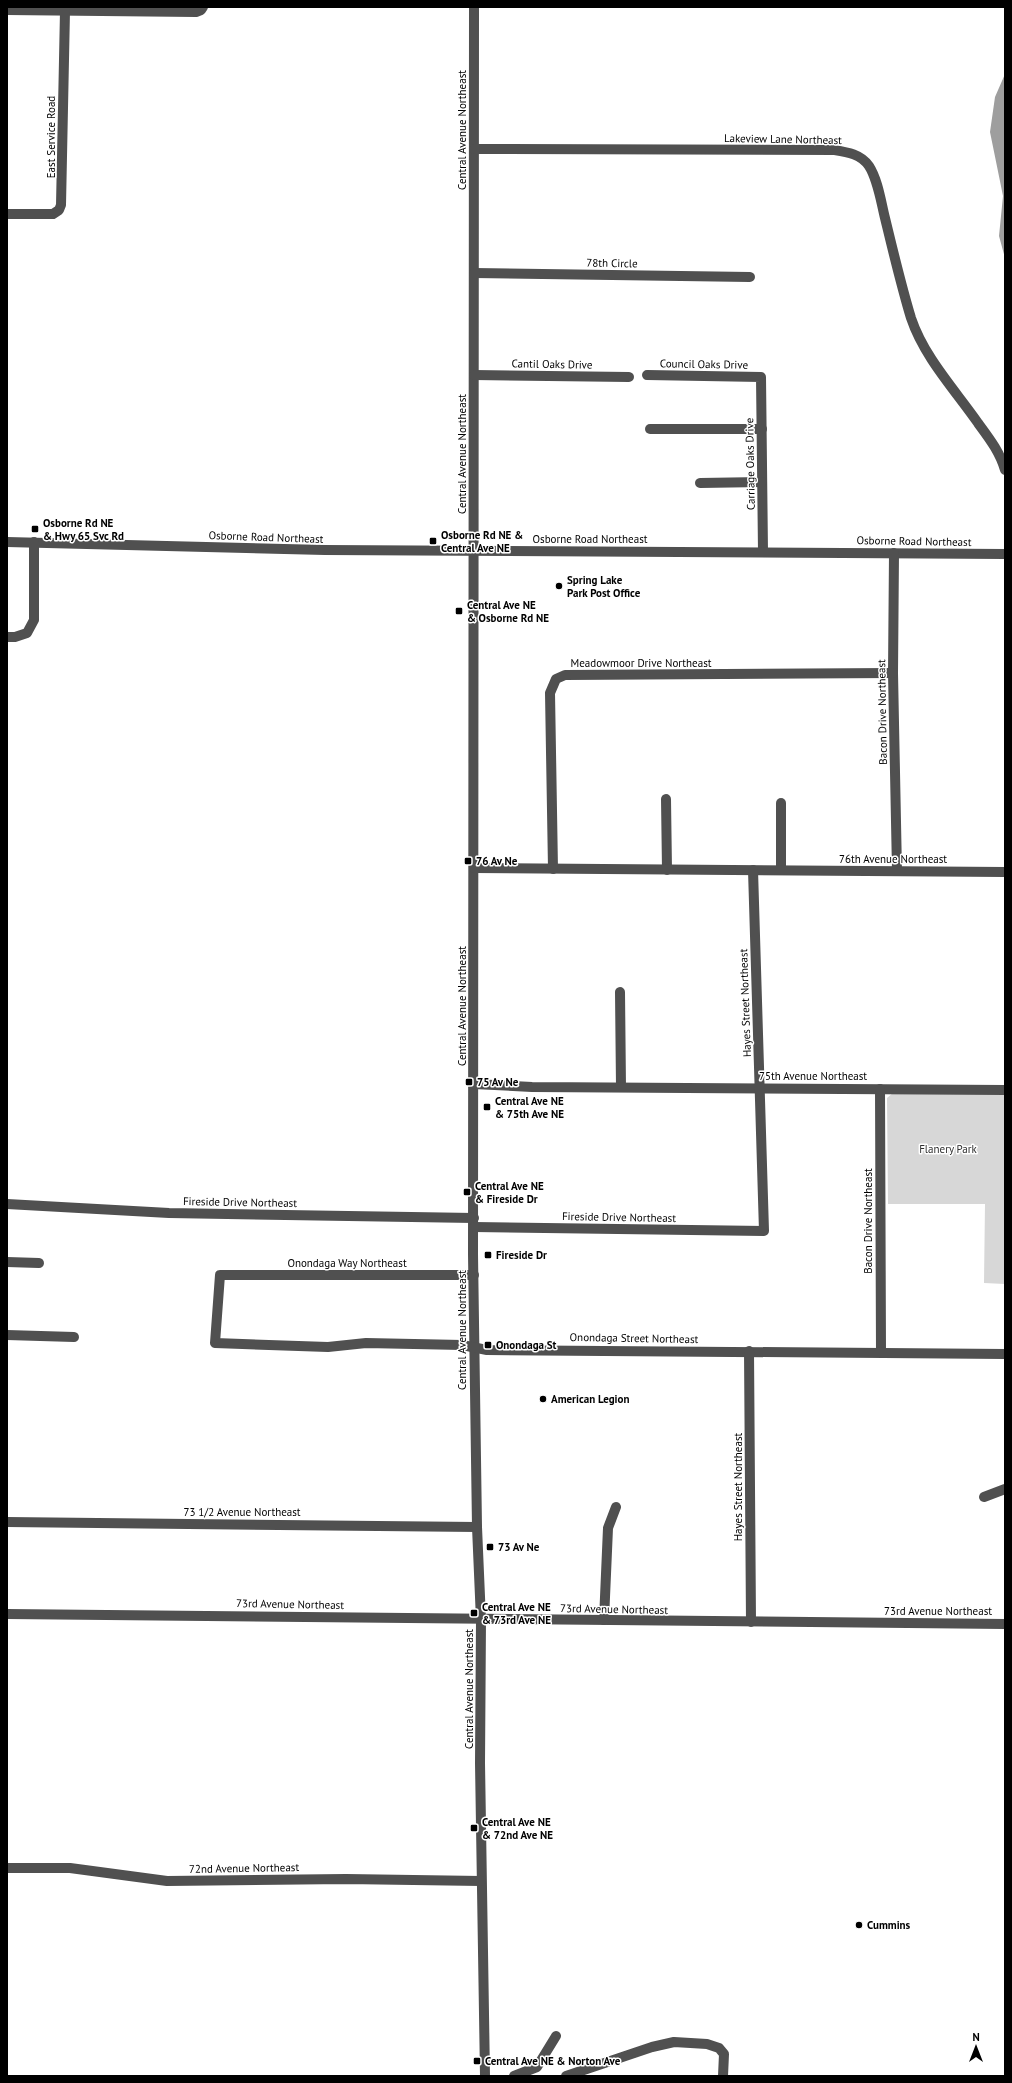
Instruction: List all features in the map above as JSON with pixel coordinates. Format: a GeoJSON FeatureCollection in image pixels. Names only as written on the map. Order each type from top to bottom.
{"type":"FeatureCollection","features":[{"type":"Feature","properties":{"kind":"street","name":"Central Avenue Northeast"},"geometry":{"type":"LineString","coordinates":[[474,7],[474,1275],[477,1527],[481,1620],[481,1881],[485,2076]]}},
{"type":"Feature","properties":{"kind":"street"},"geometry":{"type":"LineString","coordinates":[[7,10],[196,12],[202,9]]}},
{"type":"Feature","properties":{"kind":"street","name":"East Service Road"},"geometry":{"type":"LineString","coordinates":[[7,214],[53,214],[59,210],[61,205],[64,11]]}},
{"type":"Feature","properties":{"kind":"street","name":"Lakeview Lane Northeast"},"geometry":{"type":"LineString","coordinates":[[474,149],[834,150],[850,152],[861,158],[869,166],[877,185],[905,297],[920,338],[938,368],[990,440],[1000,456],[1005,470]]}},
{"type":"Feature","properties":{"kind":"street","name":"78th Circle"},"geometry":{"type":"LineString","coordinates":[[474,273],[750,277]]}},
{"type":"Feature","properties":{"kind":"street","name":"Cantil Oaks Drive"},"geometry":{"type":"LineString","coordinates":[[474,375],[630,377]]}},
{"type":"Feature","properties":{"kind":"street","name":"Council Oaks Drive"},"geometry":{"type":"LineString","coordinates":[[648,375],[761,377]]}},
{"type":"Feature","properties":{"kind":"street","name":"Carriage Oaks Drive"},"geometry":{"type":"LineString","coordinates":[[761,377],[763,552]]}},
{"type":"Feature","properties":{"kind":"street"},"geometry":{"type":"LineString","coordinates":[[650,429],[762,429]]}},
{"type":"Feature","properties":{"kind":"street"},"geometry":{"type":"LineString","coordinates":[[700,483],[762,482]]}},
{"type":"Feature","properties":{"kind":"street","name":"Osborne Road Northeast"},"geometry":{"type":"LineString","coordinates":[[7,542],[325,550],[1005,554]]}},
{"type":"Feature","properties":{"kind":"street"},"geometry":{"type":"LineString","coordinates":[[7,637],[15,637],[27,633],[34,620],[34,542]]}},
{"type":"Feature","properties":{"kind":"street","name":"Bacon Drive Northeast"},"geometry":{"type":"LineString","coordinates":[[894,553],[893,673],[897,871]]}},
{"type":"Feature","properties":{"kind":"street","name":"Meadowmoor Drive Northeast"},"geometry":{"type":"LineString","coordinates":[[553,869],[550,693],[556,679],[565,675],[893,673]]}},
{"type":"Feature","properties":{"kind":"street"},"geometry":{"type":"LineString","coordinates":[[666,799],[667,870]]}},
{"type":"Feature","properties":{"kind":"street"},"geometry":{"type":"LineString","coordinates":[[781,803],[781,870]]}},
{"type":"Feature","properties":{"kind":"street","name":"76th Avenue Northeast"},"geometry":{"type":"LineString","coordinates":[[474,868],[1005,872]]}},
{"type":"Feature","properties":{"kind":"street","name":"Hayes Street Northeast"},"geometry":{"type":"LineString","coordinates":[[753,870],[764,1231]]}},
{"type":"Feature","properties":{"kind":"street"},"geometry":{"type":"LineString","coordinates":[[620,992],[621,1087]]}},
{"type":"Feature","properties":{"kind":"street","name":"75th Avenue Northeast"},"geometry":{"type":"LineString","coordinates":[[474,1084],[621,1087],[1005,1090]]}},
{"type":"Feature","properties":{"kind":"street","name":"Bacon Drive Northeast"},"geometry":{"type":"LineString","coordinates":[[880,1089],[881,1353]]}},
{"type":"Feature","properties":{"kind":"street","name":"Fireside Drive Northeast"},"geometry":{"type":"LineString","coordinates":[[7,1204],[168,1213],[764,1231]]}},
{"type":"Feature","properties":{"kind":"street"},"geometry":{"type":"LineString","coordinates":[[7,1262],[39,1263]]}},
{"type":"Feature","properties":{"kind":"street","name":"Onondaga Way Northeast"},"geometry":{"type":"LineString","coordinates":[[215,1343],[220,1275],[474,1275]]}},
{"type":"Feature","properties":{"kind":"street"},"geometry":{"type":"LineString","coordinates":[[7,1336],[74,1337]]}},
{"type":"Feature","properties":{"kind":"street","name":"Onondaga Street Northeast"},"geometry":{"type":"LineString","coordinates":[[215,1343],[328,1347],[374,1343],[462,1345],[487,1350],[1005,1354]]}},
{"type":"Feature","properties":{"kind":"street","name":"Hayes Street Northeast"},"geometry":{"type":"LineString","coordinates":[[749,1351],[750,1622]]}},
{"type":"Feature","properties":{"kind":"street"},"geometry":{"type":"LineString","coordinates":[[984,1497],[1005,1489]]}},
{"type":"Feature","properties":{"kind":"street"},"geometry":{"type":"LineString","coordinates":[[604,1620],[608,1528],[616,1507]]}},
{"type":"Feature","properties":{"kind":"street","name":"73 1/2 Avenue Northeast"},"geometry":{"type":"LineString","coordinates":[[7,1522],[477,1527]]}},
{"type":"Feature","properties":{"kind":"street","name":"73rd Avenue Northeast"},"geometry":{"type":"LineString","coordinates":[[7,1614],[328,1616],[481,1620],[1005,1624]]}},
{"type":"Feature","properties":{"kind":"street","name":"72nd Avenue Northeast"},"geometry":{"type":"LineString","coordinates":[[7,1868],[70,1868],[168,1881],[346,1879],[481,1881]]}},
{"type":"Feature","properties":{"kind":"street"},"geometry":{"type":"LineString","coordinates":[[514,2076],[537,2067],[556,2036]]}},
{"type":"Feature","properties":{"kind":"street"},"geometry":{"type":"LineString","coordinates":[[566,2076],[652,2047],[674,2042],[707,2044],[719,2048],[724,2054],[723,2076]]}},
{"type":"Feature","properties":{"kind":"green space","name":"Flanery Park"},"geometry":{"type":"Polygon","coordinates":[[[893,1093],[1005,1094],[1005,1284],[984,1283],[985,1204],[888,1204],[887,1098],[893,1093]]]}},
{"type":"Feature","properties":{"kind":"shaded area"},"geometry":{"type":"Polygon","coordinates":[[[1005,74],[1005,258],[999,236],[1003,196],[990,132],[995,97],[1005,74]]]}},
{"type":"Feature","properties":{"kind":"place","name":"Osborne Rd NE & Hwy 65 Svc Rd"},"geometry":{"type":"Point","coordinates":[35,529]}},
{"type":"Feature","properties":{"kind":"place","name":"Osborne Rd NE & Central Ave NE"},"geometry":{"type":"Point","coordinates":[433,541]}},
{"type":"Feature","properties":{"kind":"place","name":"Spring Lake Park Post Office"},"geometry":{"type":"Point","coordinates":[559,586]}},
{"type":"Feature","properties":{"kind":"place","name":"Central Ave NE & Osborne Rd NE"},"geometry":{"type":"Point","coordinates":[459,611]}},
{"type":"Feature","properties":{"kind":"place","name":"76 Av Ne"},"geometry":{"type":"Point","coordinates":[468,861]}},
{"type":"Feature","properties":{"kind":"place","name":"75 Av Ne"},"geometry":{"type":"Point","coordinates":[469,1082]}},
{"type":"Feature","properties":{"kind":"place","name":"Central Ave NE & 75th Ave NE"},"geometry":{"type":"Point","coordinates":[487,1107]}},
{"type":"Feature","properties":{"kind":"place","name":"Central Ave NE & Fireside Dr"},"geometry":{"type":"Point","coordinates":[467,1192]}},
{"type":"Feature","properties":{"kind":"place","name":"Fireside Dr"},"geometry":{"type":"Point","coordinates":[488,1255]}},
{"type":"Feature","properties":{"kind":"place","name":"Onondaga St"},"geometry":{"type":"Point","coordinates":[488,1345]}},
{"type":"Feature","properties":{"kind":"place","name":"American Legion"},"geometry":{"type":"Point","coordinates":[543,1399]}},
{"type":"Feature","properties":{"kind":"place","name":"73 Av Ne"},"geometry":{"type":"Point","coordinates":[490,1547]}},
{"type":"Feature","properties":{"kind":"place","name":"Central Ave NE & 73rd Ave NE"},"geometry":{"type":"Point","coordinates":[474,1613]}},
{"type":"Feature","properties":{"kind":"place","name":"Central Ave NE & 72nd Ave NE"},"geometry":{"type":"Point","coordinates":[474,1828]}},
{"type":"Feature","properties":{"kind":"place","name":"Cummins"},"geometry":{"type":"Point","coordinates":[859,1925]}},
{"type":"Feature","properties":{"kind":"place","name":"Central Ave NE & Norton Ave"},"geometry":{"type":"Point","coordinates":[477,2061]}}]}
